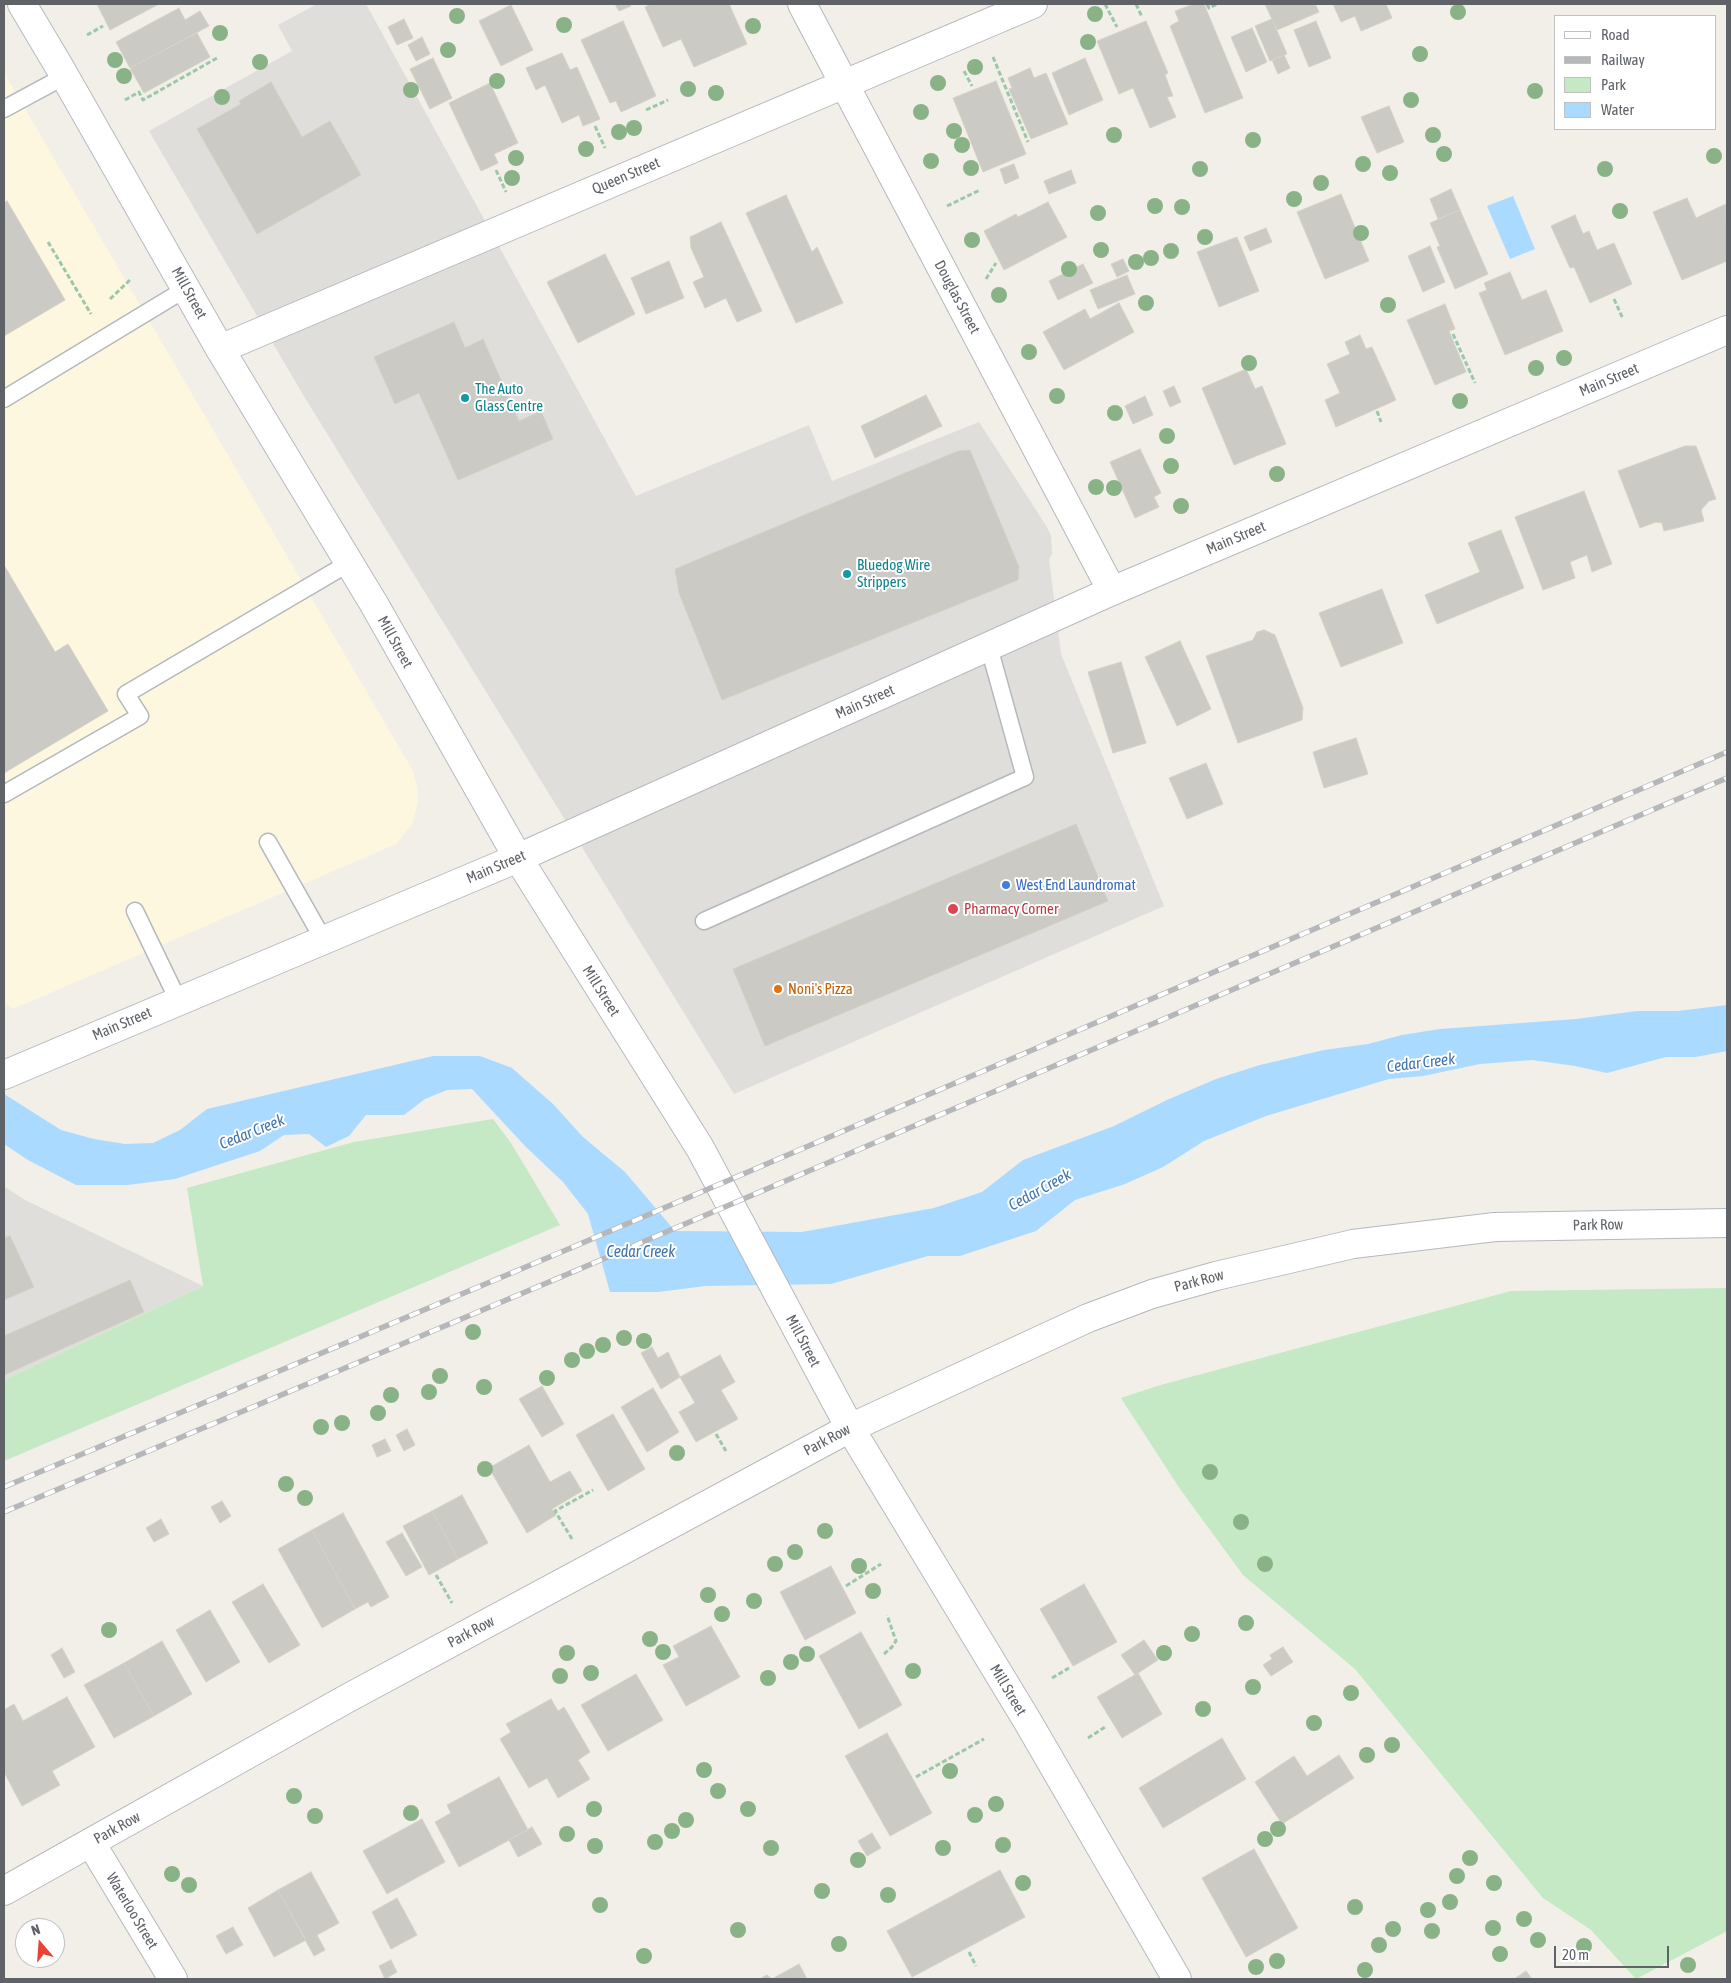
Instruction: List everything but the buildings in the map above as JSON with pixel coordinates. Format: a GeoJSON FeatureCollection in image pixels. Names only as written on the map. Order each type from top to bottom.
{"type":"FeatureCollection","features":[{"type":"Feature","properties":{"kind":"main road","name":"Mill Street"},"geometry":{"type":"LineString","coordinates":[[22,4],[220,349],[349,563],[518,858],[700,1148],[850,1428],[1028,1722],[1177,1979]]}},
{"type":"Feature","properties":{"kind":"main road","name":"Douglas Street"},"geometry":{"type":"LineString","coordinates":[[802,4],[1112,591]]}},
{"type":"Feature","properties":{"kind":"main road","name":"Queen Street"},"geometry":{"type":"LineString","coordinates":[[220,349],[1033,4]]}},
{"type":"Feature","properties":{"kind":"main road","name":"Main Street"},"geometry":{"type":"LineString","coordinates":[[4,1075],[518,858],[1112,591],[1727,330]]}},
{"type":"Feature","properties":{"kind":"main road","name":"Park Row"},"geometry":{"type":"LineString","coordinates":[[4,1891],[348,1698],[850,1428],[1088,1318],[1152,1294],[1216,1276],[1344,1246],[1495,1227],[1727,1223]]}},
{"type":"Feature","properties":{"kind":"main road","name":"Waterloo Street"},"geometry":{"type":"LineString","coordinates":[[91,1843],[173,1979]]}},
{"type":"Feature","properties":{"kind":"lane"},"geometry":{"type":"LineString","coordinates":[[4,108],[65,76]]}},
{"type":"Feature","properties":{"kind":"lane"},"geometry":{"type":"LineString","coordinates":[[4,399],[186,288]]}},
{"type":"Feature","properties":{"kind":"lane"},"geometry":{"type":"LineString","coordinates":[[4,794],[140,716],[126,694],[349,563]]}},
{"type":"Feature","properties":{"kind":"lane"},"geometry":{"type":"LineString","coordinates":[[704,920],[1024,777],[989,647]]}},
{"type":"Feature","properties":{"kind":"lane"},"geometry":{"type":"LineString","coordinates":[[268,842],[323,939]]}},
{"type":"Feature","properties":{"kind":"lane"},"geometry":{"type":"LineString","coordinates":[[135,911],[178,1000]]}},
{"type":"Feature","properties":{"kind":"path"},"geometry":{"type":"LineString","coordinates":[[1106,4],[1117,27]]}},
{"type":"Feature","properties":{"kind":"path"},"geometry":{"type":"LineString","coordinates":[[1136,4],[1142,17]]}},
{"type":"Feature","properties":{"kind":"path"},"geometry":{"type":"LineString","coordinates":[[1207,4],[1209,8],[1217,4]]}},
{"type":"Feature","properties":{"kind":"path"},"geometry":{"type":"LineString","coordinates":[[88,35],[103,26]]}},
{"type":"Feature","properties":{"kind":"path"},"geometry":{"type":"LineString","coordinates":[[989,49],[1028,142]]}},
{"type":"Feature","properties":{"kind":"path"},"geometry":{"type":"LineString","coordinates":[[125,100],[139,92],[143,100],[217,58]]}},
{"type":"Feature","properties":{"kind":"path"},"geometry":{"type":"LineString","coordinates":[[964,70],[972,86]]}},
{"type":"Feature","properties":{"kind":"path"},"geometry":{"type":"LineString","coordinates":[[646,110],[668,100]]}},
{"type":"Feature","properties":{"kind":"path"},"geometry":{"type":"LineString","coordinates":[[596,126],[606,149]]}},
{"type":"Feature","properties":{"kind":"path"},"geometry":{"type":"LineString","coordinates":[[946,207],[980,190]]}},
{"type":"Feature","properties":{"kind":"path"},"geometry":{"type":"LineString","coordinates":[[48,242],[92,316]]}},
{"type":"Feature","properties":{"kind":"path"},"geometry":{"type":"LineString","coordinates":[[984,282],[996,263]]}},
{"type":"Feature","properties":{"kind":"path"},"geometry":{"type":"LineString","coordinates":[[1614,299],[1623,319]]}},
{"type":"Feature","properties":{"kind":"path"},"geometry":{"type":"LineString","coordinates":[[1454,334],[1475,383]]}},
{"type":"Feature","properties":{"kind":"path"},"geometry":{"type":"LineString","coordinates":[[1377,411],[1381,422]]}},
{"type":"Feature","properties":{"kind":"path"},"geometry":{"type":"LineString","coordinates":[[716,1434],[726,1451]]}},
{"type":"Feature","properties":{"kind":"path"},"geometry":{"type":"LineString","coordinates":[[572,1539],[556,1511],[593,1490]]}},
{"type":"Feature","properties":{"kind":"path"},"geometry":{"type":"LineString","coordinates":[[846,1586],[881,1564]]}},
{"type":"Feature","properties":{"kind":"path"},"geometry":{"type":"LineString","coordinates":[[436,1575],[452,1604]]}},
{"type":"Feature","properties":{"kind":"path"},"geometry":{"type":"LineString","coordinates":[[884,1654],[892,1648],[896,1641],[887,1615]]}},
{"type":"Feature","properties":{"kind":"path"},"geometry":{"type":"LineString","coordinates":[[1052,1678],[1069,1668]]}},
{"type":"Feature","properties":{"kind":"path"},"geometry":{"type":"LineString","coordinates":[[1088,1738],[1106,1727]]}},
{"type":"Feature","properties":{"kind":"path"},"geometry":{"type":"LineString","coordinates":[[916,1777],[984,1739]]}},
{"type":"Feature","properties":{"kind":"path"},"geometry":{"type":"LineString","coordinates":[[969,1952],[976,1966]]}},
{"type":"Feature","properties":{"kind":"shaded area"},"geometry":{"type":"Polygon","coordinates":[[[317,4],[366,4],[636,496],[809,425],[832,481],[979,422],[1051,536],[1052,554],[1049,559],[1061,654],[1164,906],[734,1094],[302,393],[149,131],[292,51],[278,25],[317,4]]]}},
{"type":"Feature","properties":{"kind":"shaded area"},"geometry":{"type":"Polygon","coordinates":[[[4,73],[413,771],[418,800],[413,823],[396,844],[13,1009],[4,1003],[4,73]]]}},
{"type":"Feature","properties":{"kind":"shaded area"},"geometry":{"type":"Polygon","coordinates":[[[4,1186],[23,1199],[203,1286],[4,1380],[4,1186]]]}},
{"type":"Feature","properties":{"kind":"green space"},"geometry":{"type":"Polygon","coordinates":[[[493,1119],[511,1143],[560,1225],[4,1461],[4,1380],[203,1286],[187,1188],[354,1142],[493,1119]]]}},
{"type":"Feature","properties":{"kind":"green space"},"geometry":{"type":"Polygon","coordinates":[[[1727,1288],[1727,1931],[1636,1979],[1591,1930],[1543,1898],[1355,1669],[1243,1575],[1180,1489],[1121,1398],[1157,1386],[1511,1291],[1727,1288]]]}},
{"type":"Feature","properties":{"kind":"water"},"geometry":{"type":"Polygon","coordinates":[[[1513,196],[1535,249],[1510,259],[1487,206],[1513,196]]]}},
{"type":"Feature","properties":{"kind":"water","name":"Cedar Creek"},"geometry":{"type":"Polygon","coordinates":[[[1727,1005],[1727,1051],[1696,1057],[1666,1057],[1607,1073],[1532,1060],[1480,1064],[1423,1076],[1389,1079],[1266,1116],[1204,1141],[1163,1167],[1125,1184],[1075,1200],[1036,1231],[960,1256],[928,1256],[831,1284],[706,1286],[658,1292],[610,1292],[588,1214],[563,1182],[526,1147],[472,1089],[447,1090],[425,1099],[404,1115],[366,1115],[349,1136],[326,1147],[309,1134],[284,1135],[260,1151],[175,1179],[127,1185],[76,1185],[28,1160],[4,1144],[4,1094],[61,1130],[94,1139],[125,1144],[153,1143],[180,1130],[207,1109],[433,1056],[480,1056],[512,1068],[553,1104],[583,1137],[625,1172],[675,1231],[802,1232],[934,1208],[982,1192],[1023,1160],[1114,1126],[1216,1079],[1260,1065],[1324,1050],[1368,1044],[1402,1035],[1440,1029],[1576,1019],[1637,1011],[1678,1011],[1727,1005]]]}},
{"type":"Feature","properties":{"kind":"railway"},"geometry":{"type":"LineString","coordinates":[[4,1487],[566,1250],[1727,752]]}},
{"type":"Feature","properties":{"kind":"railway"},"geometry":{"type":"LineString","coordinates":[[4,1512],[575,1271],[1727,778]]}},
{"type":"Feature","properties":{"kind":"place","name":"The Auto Glass Centre"},"geometry":{"type":"Point","coordinates":[465,398]}},
{"type":"Feature","properties":{"kind":"place","name":"Bluedog Wire Strippers"},"geometry":{"type":"Point","coordinates":[847,574]}},
{"type":"Feature","properties":{"kind":"place","name":"West End Laundromat"},"geometry":{"type":"Point","coordinates":[1006,885]}},
{"type":"Feature","properties":{"kind":"place","name":"Pharmacy Corner"},"geometry":{"type":"Point","coordinates":[953,909]}},
{"type":"Feature","properties":{"kind":"place","name":"Noni's Pizza"},"geometry":{"type":"Point","coordinates":[778,989]}}]}
